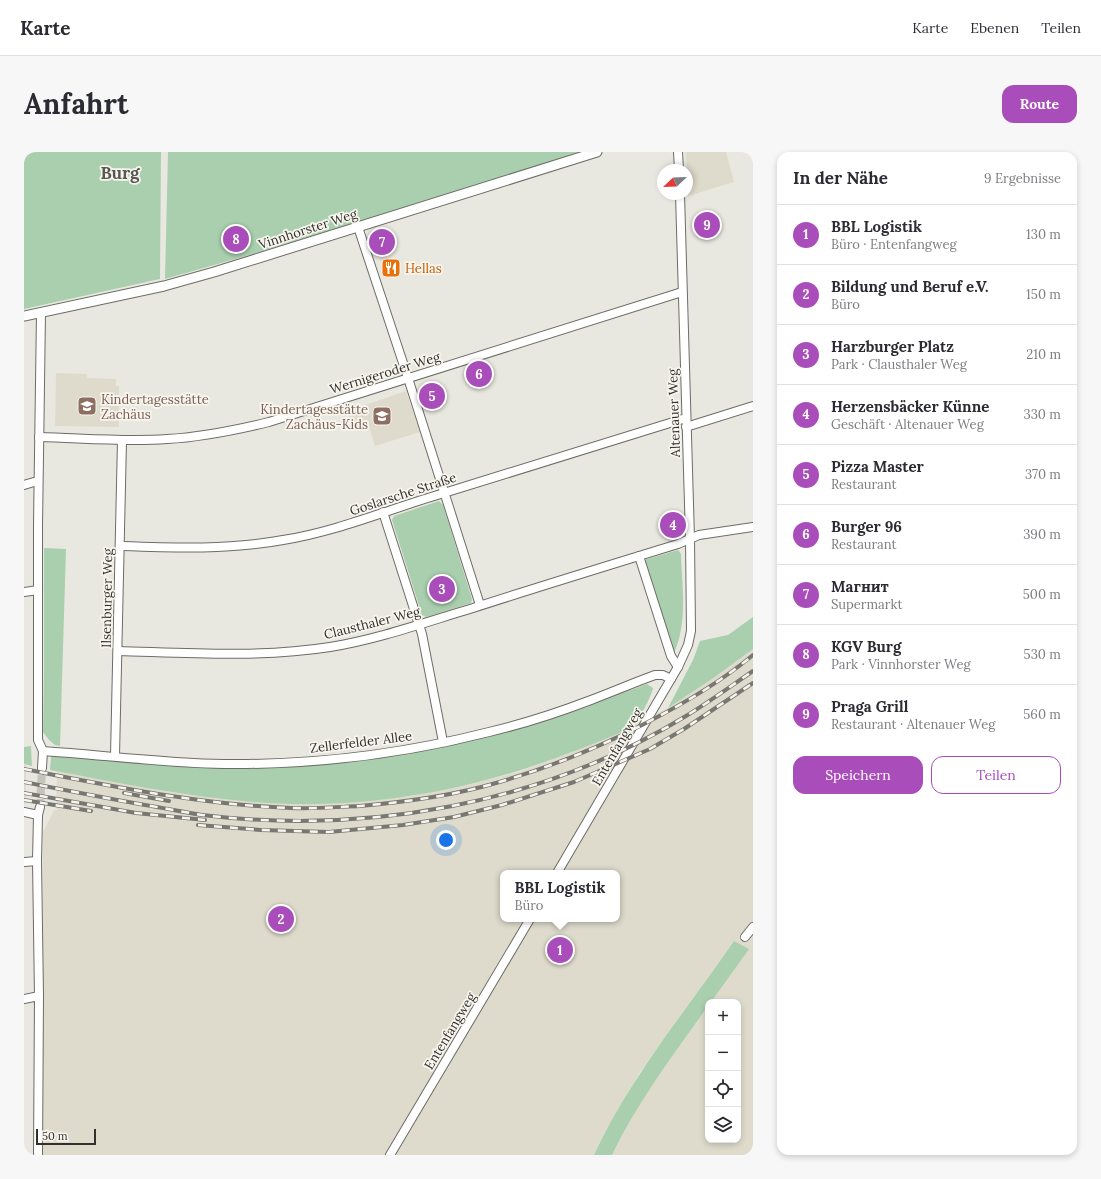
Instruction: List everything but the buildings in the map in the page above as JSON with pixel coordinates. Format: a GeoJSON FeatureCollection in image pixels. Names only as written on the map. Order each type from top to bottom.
{"type":"FeatureCollection","features":[{"type":"Feature","properties":{"kind":"street","name":"Vinnhorster Weg"},"geometry":{"type":"LineString","coordinates":[[24,316],[178,282],[261,258],[597,152]]}},
{"type":"Feature","properties":{"kind":"street"},"geometry":{"type":"LineString","coordinates":[[678,152],[679,164]]}},
{"type":"Feature","properties":{"kind":"street","name":"Altenauer Weg"},"geometry":{"type":"LineString","coordinates":[[680,200],[690,539],[691,631]]}},
{"type":"Feature","properties":{"kind":"street"},"geometry":{"type":"LineString","coordinates":[[358,227],[408,378],[480,605]]}},
{"type":"Feature","properties":{"kind":"street","name":"Wernigeroder Weg"},"geometry":{"type":"LineString","coordinates":[[39,437],[122,440],[167,439],[201,436],[236,430],[269,422],[682,292]]}},
{"type":"Feature","properties":{"kind":"street"},"geometry":{"type":"LineString","coordinates":[[41,313],[38,740],[42,751],[42,768]]}},
{"type":"Feature","properties":{"kind":"street","name":"Goslarsche Straße"},"geometry":{"type":"LineString","coordinates":[[120,546],[208,548],[260,544],[307,536],[347,525],[445,493],[686,422],[753,406]]}},
{"type":"Feature","properties":{"kind":"street","name":"Ilsenburger Weg"},"geometry":{"type":"LineString","coordinates":[[115,756],[122,440]]}},
{"type":"Feature","properties":{"kind":"street"},"geometry":{"type":"LineString","coordinates":[[24,484],[34,482]]}},
{"type":"Feature","properties":{"kind":"street"},"geometry":{"type":"LineString","coordinates":[[383,512],[419,624],[443,742]]}},
{"type":"Feature","properties":{"kind":"street","name":"Clausthaler Weg"},"geometry":{"type":"LineString","coordinates":[[118,652],[242,654],[290,652],[350,644],[678,544],[699,535],[753,527]]}},
{"type":"Feature","properties":{"kind":"street"},"geometry":{"type":"LineString","coordinates":[[639,556],[671,656],[678,666]]}},
{"type":"Feature","properties":{"kind":"street"},"geometry":{"type":"LineString","coordinates":[[24,592],[38,590]]}},
{"type":"Feature","properties":{"kind":"street","name":"Entenfangweg"},"geometry":{"type":"LineString","coordinates":[[559,870],[678,666],[688,645],[691,631]]}},
{"type":"Feature","properties":{"kind":"street","name":"Zellerfelder Allee"},"geometry":{"type":"LineString","coordinates":[[42,751],[222,764],[286,762],[356,757],[400,751],[488,732],[536,719],[590,701],[655,675],[664,675],[670,678]]}},
{"type":"Feature","properties":{"kind":"street"},"geometry":{"type":"LineString","coordinates":[[24,812],[39,811],[37,861],[39,996],[36,1155]]}},
{"type":"Feature","properties":{"kind":"street"},"geometry":{"type":"LineString","coordinates":[[24,862],[37,861]]}},
{"type":"Feature","properties":{"kind":"street","name":"Entenfangweg"},"geometry":{"type":"LineString","coordinates":[[390,1155],[528,922]]}},
{"type":"Feature","properties":{"kind":"street"},"geometry":{"type":"LineString","coordinates":[[745,937],[753,927]]}},
{"type":"Feature","properties":{"kind":"street"},"geometry":{"type":"LineString","coordinates":[[24,999],[39,996]]}},
{"type":"Feature","properties":{"kind":"shaded area"},"geometry":{"type":"Polygon","coordinates":[[[686,152],[726,152],[734,182],[693,194],[693,164],[687,164],[686,152]]]}},
{"type":"Feature","properties":{"kind":"shaded area","name":"Kindertagesstätte Zachäus"},"geometry":{"type":"Polygon","coordinates":[[[56,373],[87,374],[87,378],[116,379],[116,386],[119,386],[119,427],[55,426],[56,373]]]}},
{"type":"Feature","properties":{"kind":"shaded area","name":"Kindertagesstätte Zachäus-Kids"},"geometry":{"type":"Polygon","coordinates":[[[406,391],[420,432],[375,446],[368,423],[356,427],[354,420],[351,421],[348,412],[363,407],[364,409],[366,408],[365,405],[406,391]]]}},
{"type":"Feature","properties":{"kind":"shaded area"},"geometry":{"type":"Polygon","coordinates":[[[753,649],[753,1155],[612,1155],[649,1089],[705,1010],[705,1143],[741,1143],[741,999],[713,999],[748,949],[734,941],[640,1072],[604,1134],[594,1155],[40,1155],[43,832],[54,810],[59,810],[56,809],[57,772],[50,770],[170,792],[231,800],[293,804],[353,802],[410,796],[463,786],[518,772],[612,736],[668,708],[712,679],[753,649]]]}},
{"type":"Feature","properties":{"kind":"shaded area"},"geometry":{"type":"Polygon","coordinates":[[[24,765],[26,765],[26,804],[24,804],[24,765]]]}},
{"type":"Feature","properties":{"kind":"green space"},"geometry":{"type":"Polygon","coordinates":[[[24,152],[161,152],[160,279],[24,309],[24,152]]]}},
{"type":"Feature","properties":{"kind":"green space"},"geometry":{"type":"Polygon","coordinates":[[[168,152],[597,152],[449,198],[165,279],[168,152]]]}},
{"type":"Feature","properties":{"kind":"green space"},"geometry":{"type":"Polygon","coordinates":[[[439,501],[443,505],[472,599],[471,603],[426,617],[422,615],[392,520],[394,516],[439,501]]]}},
{"type":"Feature","properties":{"kind":"green space"},"geometry":{"type":"Polygon","coordinates":[[[44,548],[66,549],[60,746],[55,745],[43,732],[44,548]]]}},
{"type":"Feature","properties":{"kind":"green space"},"geometry":{"type":"Polygon","coordinates":[[[678,550],[681,554],[683,617],[674,653],[644,560],[678,550]]]}},
{"type":"Feature","properties":{"kind":"green space"},"geometry":{"type":"Polygon","coordinates":[[[753,617],[753,649],[712,679],[668,708],[693,660],[700,641],[728,635],[753,617]]]}},
{"type":"Feature","properties":{"kind":"green space"},"geometry":{"type":"Polygon","coordinates":[[[647,684],[653,688],[650,697],[639,718],[630,728],[569,753],[502,776],[468,785],[398,798],[327,804],[262,803],[171,792],[50,770],[51,757],[54,755],[65,757],[66,753],[307,764],[537,722],[587,707],[629,689],[631,690],[647,684]]]}},
{"type":"Feature","properties":{"kind":"green space"},"geometry":{"type":"Polygon","coordinates":[[[31,746],[32,766],[24,764],[24,747],[31,746]]]}},
{"type":"Feature","properties":{"kind":"green space"},"geometry":{"type":"Polygon","coordinates":[[[734,941],[749,949],[713,999],[705,999],[705,1010],[657,1078],[633,1116],[612,1155],[594,1155],[608,1126],[641,1071],[734,941]]]}},
{"type":"Feature","properties":{"kind":"tunnel"},"geometry":{"type":"LineString","coordinates":[[40,807],[42,768]]}},
{"type":"Feature","properties":{"kind":"railway"},"geometry":{"type":"LineString","coordinates":[[24,769],[157,794],[258,806],[300,808],[360,806],[428,798],[479,788],[535,771],[610,741],[688,700],[715,683],[753,655]]}},
{"type":"Feature","properties":{"kind":"railway"},"geometry":{"type":"LineString","coordinates":[[24,782],[202,815],[265,820],[327,820],[390,816],[452,806],[513,791],[573,771],[631,746],[686,716],[712,700],[753,671]]}},
{"type":"Feature","properties":{"kind":"railway"},"geometry":{"type":"LineString","coordinates":[[198,825],[261,830],[329,832],[403,825],[454,817],[502,805],[574,782],[650,749],[684,729],[753,683]]}},
{"type":"Feature","properties":{"kind":"railway"},"geometry":{"type":"LineString","coordinates":[[24,793],[136,813],[205,820]]}},
{"type":"Feature","properties":{"kind":"railway"},"geometry":{"type":"LineString","coordinates":[[124,793],[169,801]]}},
{"type":"Feature","properties":{"kind":"railway"},"geometry":{"type":"LineString","coordinates":[[24,800],[91,811]]}},
{"type":"Feature","properties":{"kind":"place","name":"Praga Grill"},"geometry":{"type":"Point","coordinates":[707,225]}},
{"type":"Feature","properties":{"kind":"place","name":"KGV Burg"},"geometry":{"type":"Point","coordinates":[236,239]}},
{"type":"Feature","properties":{"kind":"place","name":"Магнит"},"geometry":{"type":"Point","coordinates":[382,242]}},
{"type":"Feature","properties":{"kind":"place","name":"Hellas"},"geometry":{"type":"Point","coordinates":[391,268]}},
{"type":"Feature","properties":{"kind":"place","name":"Burger 96"},"geometry":{"type":"Point","coordinates":[479,374]}},
{"type":"Feature","properties":{"kind":"place","name":"Pizza Master"},"geometry":{"type":"Point","coordinates":[432,396]}},
{"type":"Feature","properties":{"kind":"place","name":"Kindertagesstätte Zachäus"},"geometry":{"type":"Point","coordinates":[87,406]}},
{"type":"Feature","properties":{"kind":"place","name":"Kindertagesstätte Zachäus-Kids"},"geometry":{"type":"Point","coordinates":[382,416]}},
{"type":"Feature","properties":{"kind":"place","name":"Herzensbäcker Künne"},"geometry":{"type":"Point","coordinates":[673,525]}},
{"type":"Feature","properties":{"kind":"place","name":"Harzburger Platz"},"geometry":{"type":"Point","coordinates":[442,589]}},
{"type":"Feature","properties":{"kind":"place","name":"Bildung und Beruf e.V."},"geometry":{"type":"Point","coordinates":[281,919]}},
{"type":"Feature","properties":{"kind":"place","name":"BBL Logistik"},"geometry":{"type":"Point","coordinates":[560,950]}},
{"type":"Feature","properties":{"kind":"district","name":"Burg"},"geometry":{"type":"Point","coordinates":[120,173]}}]}
